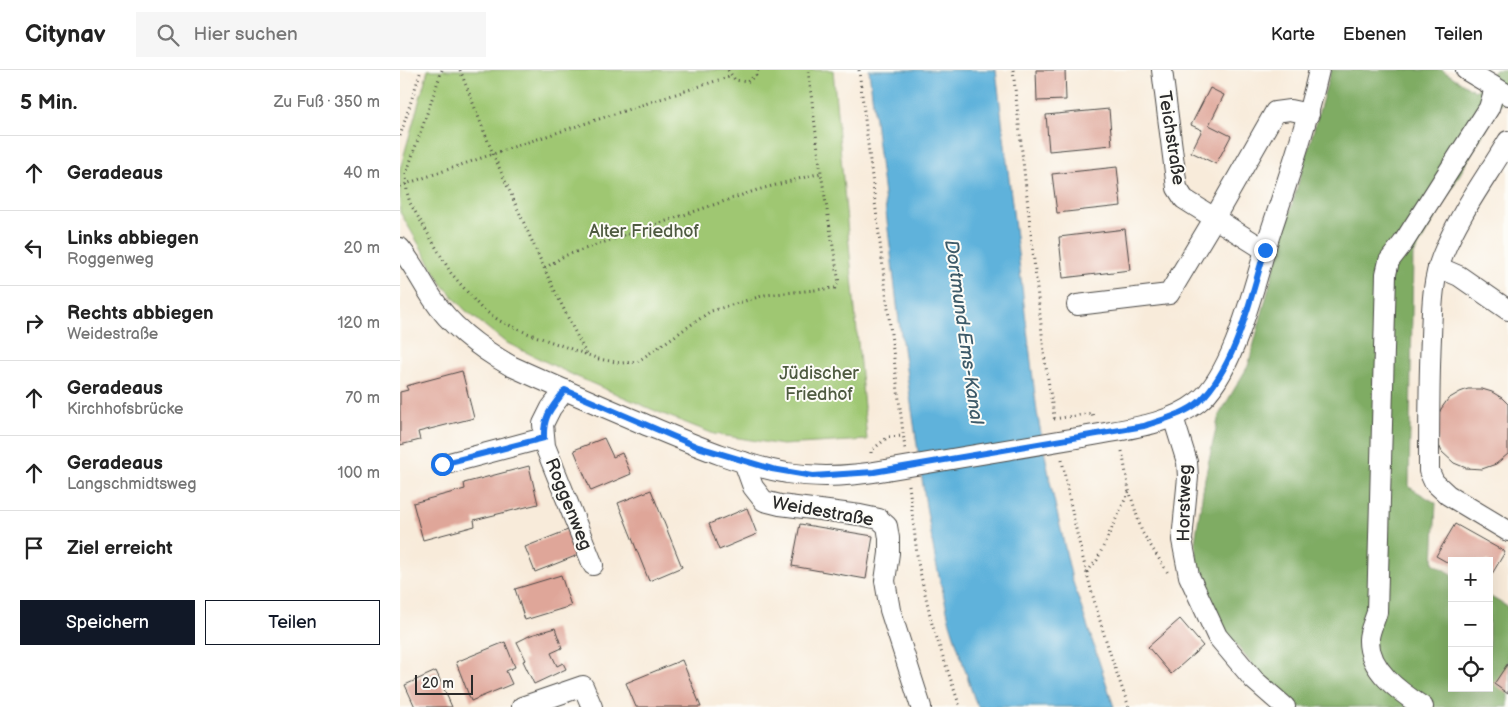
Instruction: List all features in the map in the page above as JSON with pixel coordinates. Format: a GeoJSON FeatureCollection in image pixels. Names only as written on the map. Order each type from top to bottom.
{"type":"FeatureCollection","features":[{"type":"Feature","properties":{"kind":"street","name":"Teichstraße"},"geometry":{"type":"LineString","coordinates":[[1162,70],[1177,188],[1184,199],[1265,250]]}},
{"type":"Feature","properties":{"kind":"street","name":"Weidestraße"},"geometry":{"type":"LineString","coordinates":[[400,248],[434,301],[469,339],[488,354],[565,390],[698,447],[744,462],[788,473],[813,476],[886,470],[1144,426],[1172,417],[1199,402],[1219,377],[1236,341],[1309,114],[1319,70]]}},
{"type":"Feature","properties":{"kind":"street"},"geometry":{"type":"LineString","coordinates":[[1423,707],[1408,697],[1384,676],[1372,656],[1369,638],[1377,612],[1386,274],[1389,261],[1403,243],[1501,92],[1466,70]]}},
{"type":"Feature","properties":{"kind":"street"},"geometry":{"type":"LineString","coordinates":[[1077,304],[1169,294],[1275,112],[1290,110],[1309,114]]}},
{"type":"Feature","properties":{"kind":"street"},"geometry":{"type":"LineString","coordinates":[[1508,142],[1461,218],[1438,267],[1431,335],[1429,470],[1434,482],[1448,495],[1508,531]]}},
{"type":"Feature","properties":{"kind":"street"},"geometry":{"type":"LineString","coordinates":[[1438,267],[1460,276],[1508,310]]}},
{"type":"Feature","properties":{"kind":"street","name":"Roggenweg"},"geometry":{"type":"LineString","coordinates":[[565,390],[551,408],[543,424],[545,446],[593,565]]}},
{"type":"Feature","properties":{"kind":"street","name":"Horstweg"},"geometry":{"type":"LineString","coordinates":[[1172,417],[1187,462],[1188,477],[1182,540],[1189,576],[1218,636],[1254,680],[1284,707]]}},
{"type":"Feature","properties":{"kind":"street"},"geometry":{"type":"LineString","coordinates":[[442,464],[544,438]]}},
{"type":"Feature","properties":{"kind":"street","name":"Weidestraße"},"geometry":{"type":"LineString","coordinates":[[744,462],[753,486],[764,500],[780,505],[879,519],[887,526],[889,553],[885,581],[890,610],[921,707]]}},
{"type":"Feature","properties":{"kind":"street"},"geometry":{"type":"LineString","coordinates":[[522,707],[583,686],[592,707]]}},
{"type":"Feature","properties":{"kind":"path"},"geometry":{"type":"LineString","coordinates":[[400,136],[421,70]]}},
{"type":"Feature","properties":{"kind":"path"},"geometry":{"type":"LineString","coordinates":[[442,70],[411,157],[406,174],[406,185],[410,203],[450,273],[481,308],[500,321],[527,333],[599,359],[621,363],[638,362],[711,311],[765,295],[836,288],[839,283],[808,70]]}},
{"type":"Feature","properties":{"kind":"path"},"geometry":{"type":"LineString","coordinates":[[460,70],[493,154],[586,354]]}},
{"type":"Feature","properties":{"kind":"path"},"geometry":{"type":"LineString","coordinates":[[728,70],[735,80],[747,82],[752,80],[758,70]]}},
{"type":"Feature","properties":{"kind":"path"},"geometry":{"type":"LineString","coordinates":[[859,70],[905,455]]}},
{"type":"Feature","properties":{"kind":"path"},"geometry":{"type":"LineString","coordinates":[[1013,70],[1045,360],[1056,428]]}},
{"type":"Feature","properties":{"kind":"path"},"geometry":{"type":"LineString","coordinates":[[400,186],[731,76]]}},
{"type":"Feature","properties":{"kind":"path"},"geometry":{"type":"LineString","coordinates":[[545,268],[564,256],[739,196],[822,173]]}},
{"type":"Feature","properties":{"kind":"path"},"geometry":{"type":"LineString","coordinates":[[1054,419],[1092,413]]}},
{"type":"Feature","properties":{"kind":"path"},"geometry":{"type":"LineString","coordinates":[[871,451],[888,437],[903,436]]}},
{"type":"Feature","properties":{"kind":"path"},"geometry":{"type":"LineString","coordinates":[[1122,451],[1129,490],[1142,532],[1172,580]]}},
{"type":"Feature","properties":{"kind":"path"},"geometry":{"type":"LineString","coordinates":[[1061,455],[1067,491],[1086,572],[1109,653],[1129,707]]}},
{"type":"Feature","properties":{"kind":"path"},"geometry":{"type":"LineString","coordinates":[[908,484],[918,563],[932,624],[960,707]]}},
{"type":"Feature","properties":{"kind":"path"},"geometry":{"type":"LineString","coordinates":[[1086,572],[1097,560],[1129,490]]}},
{"type":"Feature","properties":{"kind":"green space","name":"Alter Friedhof"},"geometry":{"type":"Polygon","coordinates":[[[428,70],[833,70],[867,440],[782,445],[714,434],[575,376],[505,342],[465,310],[442,284],[400,212],[400,169],[428,70]]]}},
{"type":"Feature","properties":{"kind":"green space"},"geometry":{"type":"Polygon","coordinates":[[[1331,70],[1442,70],[1475,91],[1495,70],[1508,70],[1508,90],[1413,256],[1409,487],[1436,503],[1433,563],[1448,572],[1448,692],[1493,692],[1493,598],[1508,607],[1508,707],[1286,707],[1201,601],[1195,542],[1205,478],[1219,415],[1248,366],[1280,246],[1331,70]]]}},
{"type":"Feature","properties":{"kind":"water","name":"Dortmund-Ems-Kanal"},"geometry":{"type":"Polygon","coordinates":[[[869,70],[996,70],[1037,412],[1072,579],[1114,707],[978,707],[974,698],[950,623],[936,563],[926,506],[899,321],[869,70]]]}},
{"type":"Feature","properties":{"kind":"building"},"geometry":{"type":"Polygon","coordinates":[[[1036,70],[1065,70],[1066,100],[1037,101],[1036,70]]]}},
{"type":"Feature","properties":{"kind":"building"},"geometry":{"type":"Polygon","coordinates":[[[1210,88],[1224,95],[1209,125],[1231,136],[1216,164],[1191,152],[1202,130],[1191,125],[1210,88]]]}},
{"type":"Feature","properties":{"kind":"building"},"geometry":{"type":"Polygon","coordinates":[[[1109,109],[1112,145],[1049,151],[1046,115],[1109,109]]]}},
{"type":"Feature","properties":{"kind":"building"},"geometry":{"type":"Polygon","coordinates":[[[1117,167],[1121,206],[1057,213],[1052,174],[1117,167]]]}},
{"type":"Feature","properties":{"kind":"building"},"geometry":{"type":"Polygon","coordinates":[[[1125,229],[1130,270],[1063,278],[1059,237],[1125,229]]]}},
{"type":"Feature","properties":{"kind":"building"},"geometry":{"type":"Polygon","coordinates":[[[462,371],[474,418],[418,432],[420,440],[400,445],[400,392],[408,390],[406,386],[462,371]]]}},
{"type":"Feature","properties":{"kind":"building"},"geometry":{"type":"Polygon","coordinates":[[[1468,389],[1482,389],[1492,392],[1508,404],[1508,454],[1496,464],[1482,469],[1466,468],[1454,463],[1442,452],[1438,443],[1437,418],[1441,409],[1448,399],[1468,389]]]}},
{"type":"Feature","properties":{"kind":"building"},"geometry":{"type":"Polygon","coordinates":[[[604,438],[613,457],[622,453],[631,474],[591,491],[574,450],[604,438]]]}},
{"type":"Feature","properties":{"kind":"building"},"geometry":{"type":"Polygon","coordinates":[[[529,466],[538,504],[474,520],[475,526],[423,540],[413,503],[465,489],[464,483],[529,466]]]}},
{"type":"Feature","properties":{"kind":"building"},"geometry":{"type":"Polygon","coordinates":[[[651,490],[682,567],[649,581],[618,503],[651,490]]]}},
{"type":"Feature","properties":{"kind":"building"},"geometry":{"type":"Polygon","coordinates":[[[747,508],[757,534],[719,550],[709,524],[747,508]]]}},
{"type":"Feature","properties":{"kind":"building"},"geometry":{"type":"Polygon","coordinates":[[[800,524],[873,536],[866,579],[792,566],[800,524]]]}},
{"type":"Feature","properties":{"kind":"building"},"geometry":{"type":"Polygon","coordinates":[[[1455,524],[1505,552],[1493,572],[1493,557],[1448,557],[1448,563],[1436,556],[1455,524]]]}},
{"type":"Feature","properties":{"kind":"building"},"geometry":{"type":"Polygon","coordinates":[[[568,530],[578,555],[535,572],[525,547],[568,530]]]}},
{"type":"Feature","properties":{"kind":"building"},"geometry":{"type":"Polygon","coordinates":[[[561,575],[571,606],[525,620],[515,589],[561,575]]]}},
{"type":"Feature","properties":{"kind":"building"},"geometry":{"type":"Polygon","coordinates":[[[1180,619],[1203,646],[1171,674],[1148,647],[1180,619]]]}},
{"type":"Feature","properties":{"kind":"building"},"geometry":{"type":"Polygon","coordinates":[[[555,628],[562,648],[551,653],[557,666],[563,663],[566,669],[534,684],[523,661],[526,660],[517,642],[531,635],[555,628]]]}},
{"type":"Feature","properties":{"kind":"building"},"geometry":{"type":"Polygon","coordinates":[[[505,642],[515,667],[506,671],[512,684],[471,701],[456,662],[505,642]]]}},
{"type":"Feature","properties":{"kind":"building"},"geometry":{"type":"Polygon","coordinates":[[[682,660],[701,707],[636,707],[626,683],[682,660]]]}},
{"type":"Feature","properties":{"kind":"building"},"geometry":{"type":"Polygon","coordinates":[[[1508,663],[1508,694],[1494,684],[1508,663]]]}},
{"type":"Feature","properties":{"kind":"building"},"geometry":{"type":"Polygon","coordinates":[[[436,671],[452,707],[415,707],[405,685],[436,671]]]}},
{"type":"Feature","properties":{"kind":"route"},"geometry":{"type":"LineString","coordinates":[[442,464],[544,438],[543,424],[551,408],[565,390],[698,447],[744,462],[788,473],[813,476],[874,472],[1144,426],[1172,417],[1199,402],[1219,377],[1236,341],[1265,250]]}},
{"type":"Feature","properties":{"kind":"park label","name":"Jüdischer Friedhof"},"geometry":{"type":"Point","coordinates":[819,383]}}]}
